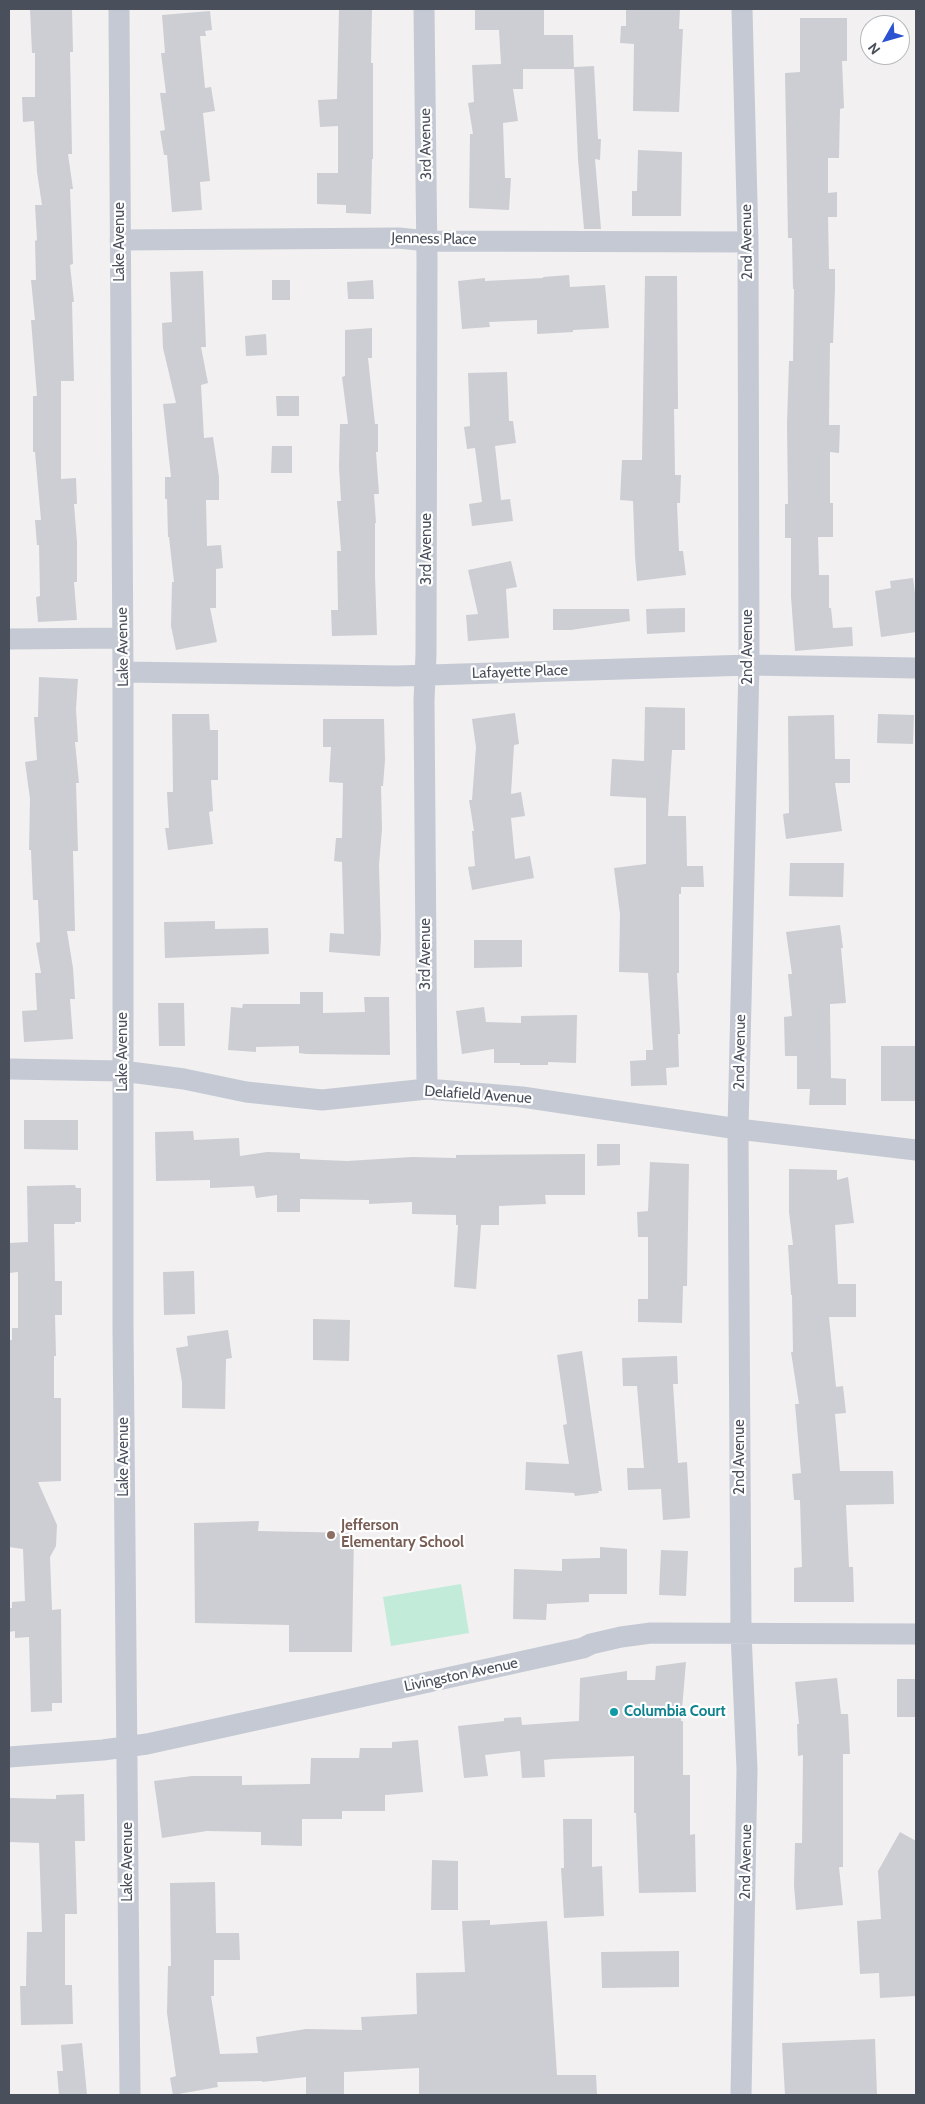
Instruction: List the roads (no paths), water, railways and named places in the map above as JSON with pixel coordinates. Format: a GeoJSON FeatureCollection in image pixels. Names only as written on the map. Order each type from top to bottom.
{"type":"FeatureCollection","features":[{"type":"Feature","properties":{"kind":"street","name":"Lake Avenue"},"geometry":{"type":"LineString","coordinates":[[119,9],[123,672],[122,1071],[130,2095]]}},
{"type":"Feature","properties":{"kind":"street","name":"3rd Avenue"},"geometry":{"type":"LineString","coordinates":[[424,9],[427,241],[427,1090]]}},
{"type":"Feature","properties":{"kind":"street","name":"2nd Avenue"},"geometry":{"type":"LineString","coordinates":[[741,2095],[747,1769],[741,1634],[738,1129],[749,665],[748,242],[742,9]]}},
{"type":"Feature","properties":{"kind":"street","name":"Jenness Place"},"geometry":{"type":"LineString","coordinates":[[120,240],[398,238],[427,241],[748,242]]}},
{"type":"Feature","properties":{"kind":"street"},"geometry":{"type":"LineString","coordinates":[[9,639],[122,638]]}},
{"type":"Feature","properties":{"kind":"street","name":"Lafayette Place"},"geometry":{"type":"LineString","coordinates":[[123,672],[426,675],[749,665],[916,668]]}},
{"type":"Feature","properties":{"kind":"street","name":"Delafield Avenue"},"geometry":{"type":"LineString","coordinates":[[9,1069],[122,1071],[184,1079],[246,1092],[322,1100],[427,1090],[522,1098],[738,1129],[916,1150]]}},
{"type":"Feature","properties":{"kind":"street","name":"Livingston Avenue"},"geometry":{"type":"LineString","coordinates":[[9,1757],[147,1744],[575,1650],[620,1637],[650,1633],[916,1634]]}},
{"type":"Feature","properties":{"kind":"place","name":"Jefferson Elementary School"},"geometry":{"type":"Point","coordinates":[331,1535]}},
{"type":"Feature","properties":{"kind":"place","name":"Columbia Court"},"geometry":{"type":"Point","coordinates":[614,1712]}}]}
